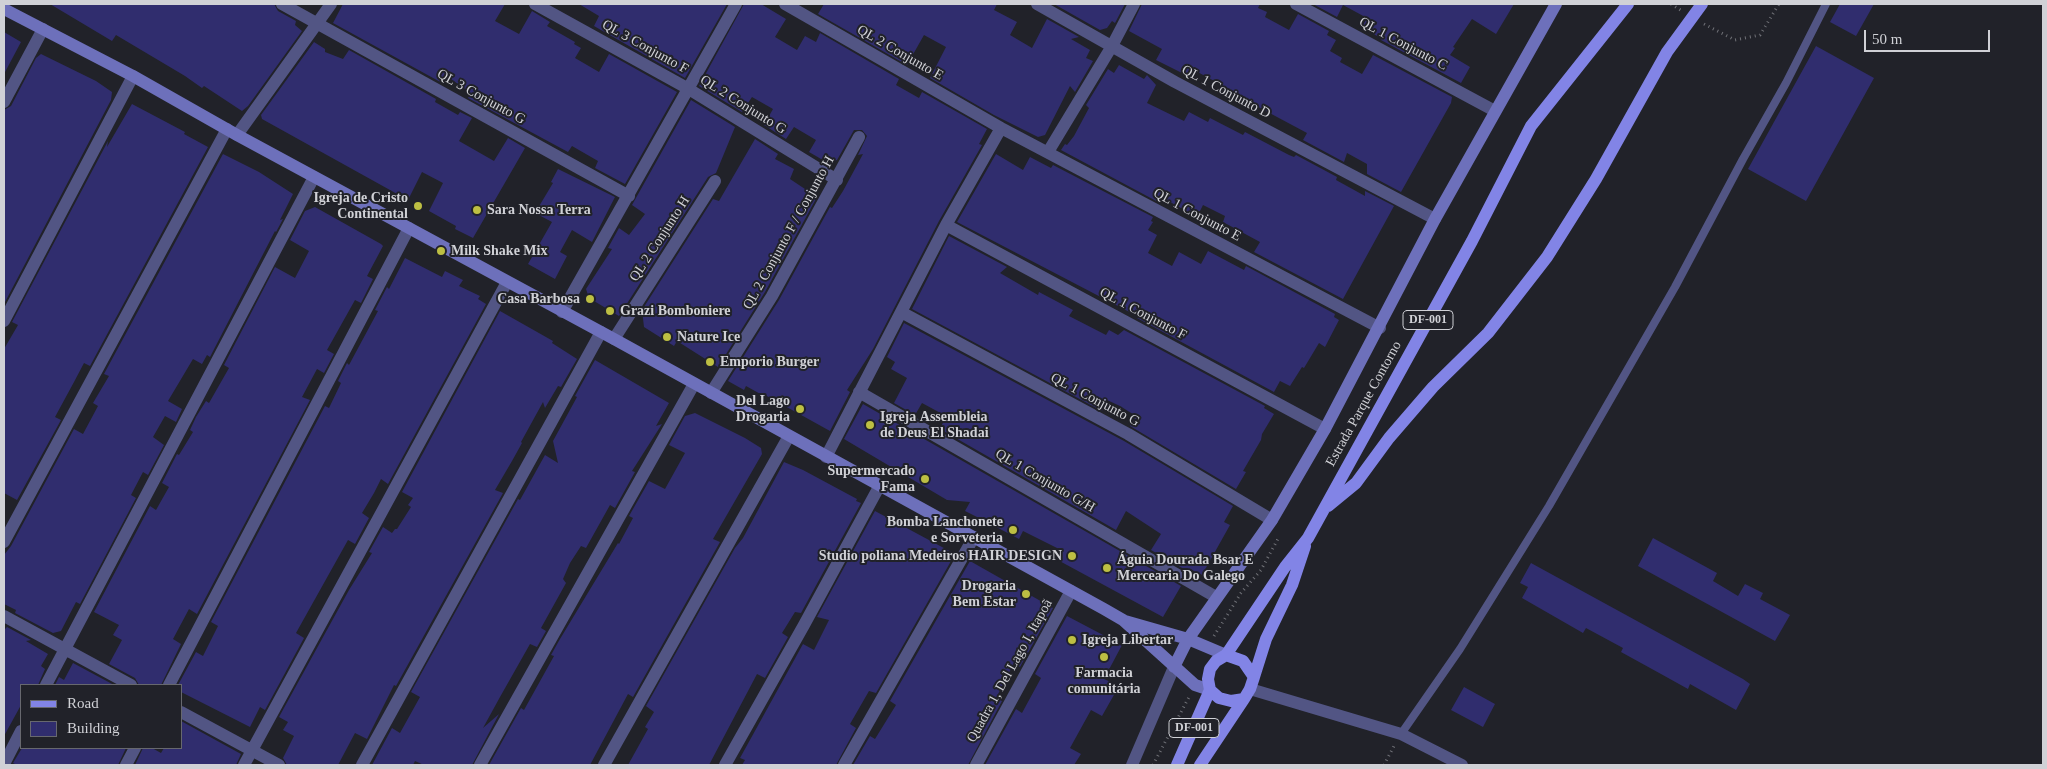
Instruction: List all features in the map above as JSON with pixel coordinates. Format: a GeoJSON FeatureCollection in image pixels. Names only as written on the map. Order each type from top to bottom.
{"type":"FeatureCollection","features":[{"type":"Feature","properties":{"kind":"main road","name":"Estrada Parque Contorno"},"geometry":{"type":"LineString","coordinates":[[1254,677],[1266,639],[1292,585],[1308,538],[1472,241],[1531,126],[1628,4]]}},
{"type":"Feature","properties":{"kind":"main road"},"geometry":{"type":"LineString","coordinates":[[1322,511],[1356,483],[1389,438],[1433,387],[1488,333],[1548,257],[1596,179],[1668,52],[1702,4]]}},
{"type":"Feature","properties":{"kind":"main road","name":"Estrada Parque Contorno"},"geometry":{"type":"LineString","coordinates":[[1226,655],[1285,568],[1308,538]]}},
{"type":"Feature","properties":{"kind":"main road"},"geometry":{"type":"LineString","coordinates":[[1226,655],[1243,660],[1254,677]]}},
{"type":"Feature","properties":{"kind":"main road","name":"DF-001"},"geometry":{"type":"LineString","coordinates":[[1177,765],[1210,690],[1208,680],[1210,669],[1216,661],[1226,655]]}},
{"type":"Feature","properties":{"kind":"main road","name":"DF-001"},"geometry":{"type":"LineString","coordinates":[[1200,765],[1247,694],[1254,677]]}},
{"type":"Feature","properties":{"kind":"main road","name":"DF-001"},"geometry":{"type":"LineString","coordinates":[[1210,690],[1219,698],[1231,701],[1247,694]]}},
{"type":"Feature","properties":{"kind":"street","name":"QL 3 Conjunto G"},"geometry":{"type":"LineString","coordinates":[[282,4],[629,196]]}},
{"type":"Feature","properties":{"kind":"street"},"geometry":{"type":"LineString","coordinates":[[4,542],[232,132],[318,24],[330,4]]}},
{"type":"Feature","properties":{"kind":"street","name":"QL 3 Conjunto F"},"geometry":{"type":"LineString","coordinates":[[535,4],[687,88]]}},
{"type":"Feature","properties":{"kind":"street"},"geometry":{"type":"LineString","coordinates":[[687,88],[736,4]]}},
{"type":"Feature","properties":{"kind":"street","name":"QL 2 Conjunto E"},"geometry":{"type":"LineString","coordinates":[[785,4],[1001,128]]}},
{"type":"Feature","properties":{"kind":"street","name":"QL 1 Conjunto D"},"geometry":{"type":"LineString","coordinates":[[1037,4],[1175,82],[1435,220]]}},
{"type":"Feature","properties":{"kind":"street"},"geometry":{"type":"LineString","coordinates":[[1048,152],[1112,46],[1134,4]]}},
{"type":"Feature","properties":{"kind":"street","name":"QL 1 Conjunto C"},"geometry":{"type":"LineString","coordinates":[[1296,4],[1495,111]]}},
{"type":"Feature","properties":{"kind":"street"},"geometry":{"type":"LineString","coordinates":[[1132,765],[1188,639],[1272,520],[1326,430],[1435,220],[1556,4]]}},
{"type":"Feature","properties":{"kind":"street"},"geometry":{"type":"LineString","coordinates":[[4,9],[133,76],[314,177],[562,312],[614,338],[1123,620],[1188,639],[1226,655]]}},
{"type":"Feature","properties":{"kind":"street"},"geometry":{"type":"LineString","coordinates":[[4,102],[43,29]]}},
{"type":"Feature","properties":{"kind":"street"},"geometry":{"type":"LineString","coordinates":[[4,321],[133,76]]}},
{"type":"Feature","properties":{"kind":"street","name":"QL 2 Conjunto G"},"geometry":{"type":"LineString","coordinates":[[629,196],[687,88],[837,180]]}},
{"type":"Feature","properties":{"kind":"street"},"geometry":{"type":"LineString","coordinates":[[826,457],[946,225],[1001,128]]}},
{"type":"Feature","properties":{"kind":"street","name":"QL 1 Conjunto E"},"geometry":{"type":"LineString","coordinates":[[1001,128],[1380,328]]}},
{"type":"Feature","properties":{"kind":"street","name":"QL 2 Conjunto F / Conjunto H"},"geometry":{"type":"LineString","coordinates":[[711,393],[772,296],[859,137]]}},
{"type":"Feature","properties":{"kind":"street"},"geometry":{"type":"LineString","coordinates":[[47,684],[314,177]]}},
{"type":"Feature","properties":{"kind":"street","name":"QL 2 Conjunto H"},"geometry":{"type":"LineString","coordinates":[[614,338],[715,181]]}},
{"type":"Feature","properties":{"kind":"street"},"geometry":{"type":"LineString","coordinates":[[562,312],[629,196]]}},
{"type":"Feature","properties":{"kind":"street","name":"QL 1 Conjunto F"},"geometry":{"type":"LineString","coordinates":[[946,225],[1326,430]]}},
{"type":"Feature","properties":{"kind":"street"},"geometry":{"type":"LineString","coordinates":[[170,684],[409,228]]}},
{"type":"Feature","properties":{"kind":"street"},"geometry":{"type":"LineString","coordinates":[[244,765],[507,282]]}},
{"type":"Feature","properties":{"kind":"street","name":"QL 1 Conjunto G"},"geometry":{"type":"LineString","coordinates":[[901,312],[1128,434],[1272,520]]}},
{"type":"Feature","properties":{"kind":"street"},"geometry":{"type":"LineString","coordinates":[[362,765],[601,332]]}},
{"type":"Feature","properties":{"kind":"street"},"geometry":{"type":"LineString","coordinates":[[480,765],[694,384]]}},
{"type":"Feature","properties":{"kind":"street","name":"QL 1 Conjunto G/H"},"geometry":{"type":"LineString","coordinates":[[859,392],[1216,597]]}},
{"type":"Feature","properties":{"kind":"street"},"geometry":{"type":"LineString","coordinates":[[604,765],[789,436]]}},
{"type":"Feature","properties":{"kind":"street"},"geometry":{"type":"LineString","coordinates":[[725,765],[880,485]]}},
{"type":"Feature","properties":{"kind":"street"},"geometry":{"type":"LineString","coordinates":[[844,765],[974,536]]}},
{"type":"Feature","properties":{"kind":"street","name":"Quadra 1, Del Lago I, Itapoã"},"geometry":{"type":"LineString","coordinates":[[976,765],[1071,591]]}},
{"type":"Feature","properties":{"kind":"street"},"geometry":{"type":"LineString","coordinates":[[4,616],[129,684]]}},
{"type":"Feature","properties":{"kind":"street"},"geometry":{"type":"LineString","coordinates":[[1123,620],[1195,685],[1210,690]]}},
{"type":"Feature","properties":{"kind":"street"},"geometry":{"type":"LineString","coordinates":[[1247,694],[1401,734],[1462,765]]}},
{"type":"Feature","properties":{"kind":"street"},"geometry":{"type":"LineString","coordinates":[[182,713],[279,765]]}},
{"type":"Feature","properties":{"kind":"street"},"geometry":{"type":"LineString","coordinates":[[4,764],[20,733]]}},
{"type":"Feature","properties":{"kind":"street"},"geometry":{"type":"LineString","coordinates":[[126,765],[134,749]]}},
{"type":"Feature","properties":{"kind":"lane"},"geometry":{"type":"LineString","coordinates":[[1401,734],[1460,649],[1549,506],[1675,287],[1826,4]]}},
{"type":"Feature","properties":{"kind":"path"},"geometry":{"type":"LineString","coordinates":[[1671,4],[1691,17],[1735,40],[1760,35],[1779,4]]}},
{"type":"Feature","properties":{"kind":"path"},"geometry":{"type":"LineString","coordinates":[[1384,765],[1401,734]]}},
{"type":"Feature","properties":{"kind":"building"},"geometry":{"type":"Polygon","coordinates":[[[50,4],[274,4],[278,11],[296,21],[295,25],[302,31],[248,106],[242,111],[204,86],[202,88],[116,35],[112,41],[50,4]]]}},
{"type":"Feature","properties":{"kind":"building"},"geometry":{"type":"Polygon","coordinates":[[[343,4],[505,4],[495,21],[519,34],[532,11],[550,22],[547,26],[575,42],[574,44],[581,48],[575,58],[599,72],[609,54],[677,92],[625,184],[595,168],[598,161],[572,146],[568,152],[468,98],[471,93],[448,77],[444,84],[333,23],[343,4]]]}},
{"type":"Feature","properties":{"kind":"building"},"geometry":{"type":"Polygon","coordinates":[[[579,4],[727,4],[685,78],[594,26],[599,16],[579,4]]]}},
{"type":"Feature","properties":{"kind":"building"},"geometry":{"type":"Polygon","coordinates":[[[744,4],[761,4],[786,19],[775,37],[797,50],[805,36],[816,42],[820,33],[899,79],[896,85],[919,98],[922,92],[987,129],[979,144],[982,145],[939,221],[873,349],[847,390],[850,392],[830,431],[765,395],[746,386],[744,390],[728,381],[779,300],[830,207],[832,208],[843,191],[863,154],[858,155],[867,136],[862,130],[854,130],[837,160],[828,163],[809,152],[816,140],[794,127],[786,139],[764,125],[773,109],[752,97],[742,112],[699,86],[744,4]]]}},
{"type":"Feature","properties":{"kind":"building"},"geometry":{"type":"Polygon","coordinates":[[[824,4],[997,4],[994,10],[1017,22],[1010,35],[1032,48],[1047,19],[1079,37],[1071,39],[1090,50],[1086,58],[1093,61],[1075,92],[1070,86],[1045,135],[1038,137],[994,115],[930,78],[946,47],[924,35],[907,65],[818,14],[824,4]]]}},
{"type":"Feature","properties":{"kind":"building"},"geometry":{"type":"Polygon","coordinates":[[[1054,4],[1125,4],[1115,23],[1112,21],[1107,28],[1100,30],[1054,4]]]}},
{"type":"Feature","properties":{"kind":"building"},"geometry":{"type":"Polygon","coordinates":[[[1142,4],[1260,4],[1258,8],[1267,12],[1265,17],[1289,30],[1298,14],[1329,31],[1327,35],[1336,40],[1330,51],[1342,58],[1340,62],[1362,74],[1373,55],[1452,97],[1451,103],[1401,192],[1367,174],[1367,164],[1347,153],[1344,162],[1303,140],[1307,133],[1219,86],[1220,84],[1192,69],[1188,76],[1156,60],[1162,49],[1129,31],[1142,4]]]}},
{"type":"Feature","properties":{"kind":"building"},"geometry":{"type":"Polygon","coordinates":[[[1313,4],[1514,4],[1496,34],[1472,19],[1453,47],[1455,48],[1450,55],[1470,67],[1461,83],[1381,40],[1362,27],[1367,18],[1343,5],[1337,17],[1313,4]]]}},
{"type":"Feature","properties":{"kind":"building"},"geometry":{"type":"Polygon","coordinates":[[[1840,4],[1874,4],[1856,36],[1830,22],[1840,4]]]}},
{"type":"Feature","properties":{"kind":"building"},"geometry":{"type":"Polygon","coordinates":[[[4,32],[21,42],[4,74],[4,32]]]}},
{"type":"Feature","properties":{"kind":"building"},"geometry":{"type":"Polygon","coordinates":[[[314,42],[325,49],[325,52],[343,59],[349,50],[436,99],[435,102],[458,115],[460,112],[472,118],[459,141],[494,161],[508,138],[525,148],[473,238],[455,229],[456,226],[429,211],[443,183],[422,172],[408,200],[262,119],[261,115],[314,42]]]}},
{"type":"Feature","properties":{"kind":"building"},"geometry":{"type":"Polygon","coordinates":[[[1816,46],[1874,78],[1806,201],[1748,169],[1816,46]]]}},
{"type":"Feature","properties":{"kind":"building"},"geometry":{"type":"Polygon","coordinates":[[[41,54],[96,81],[112,92],[111,100],[4,304],[4,110],[11,106],[36,58],[41,54]]]}},
{"type":"Feature","properties":{"kind":"building"},"geometry":{"type":"Polygon","coordinates":[[[1119,65],[1144,79],[1147,75],[1156,85],[1147,103],[1184,121],[1189,112],[1208,122],[1210,118],[1243,135],[1245,132],[1289,155],[1294,157],[1296,155],[1337,177],[1336,180],[1365,196],[1365,191],[1394,206],[1343,299],[1254,252],[1260,242],[1223,222],[1225,216],[1203,205],[1197,217],[1163,198],[1160,203],[1061,150],[1074,136],[1089,108],[1086,105],[1108,69],[1114,73],[1119,65]]]}},
{"type":"Feature","properties":{"kind":"building"},"geometry":{"type":"Polygon","coordinates":[[[691,100],[735,127],[716,173],[708,177],[619,316],[589,298],[586,289],[612,249],[608,248],[619,228],[629,235],[645,214],[632,205],[691,100]]]}},
{"type":"Feature","properties":{"kind":"building"},"geometry":{"type":"Polygon","coordinates":[[[132,104],[185,132],[184,134],[208,147],[90,366],[84,363],[55,417],[61,420],[17,500],[4,493],[4,349],[18,325],[12,322],[108,141],[107,147],[132,104]]]}},
{"type":"Feature","properties":{"kind":"building"},"geometry":{"type":"Polygon","coordinates":[[[755,139],[778,154],[775,159],[794,169],[790,179],[817,197],[765,292],[718,367],[677,341],[674,346],[644,327],[642,310],[713,199],[719,201],[755,139]]]}},
{"type":"Feature","properties":{"kind":"building"},"geometry":{"type":"Polygon","coordinates":[[[223,154],[259,172],[293,194],[280,220],[283,219],[210,357],[207,355],[202,364],[193,359],[168,401],[182,409],[176,422],[165,416],[153,437],[164,445],[148,475],[143,472],[131,495],[136,498],[80,604],[76,602],[61,631],[53,633],[15,613],[16,610],[4,604],[4,555],[11,546],[74,429],[83,434],[98,406],[93,403],[109,376],[104,374],[223,154]]]}},
{"type":"Feature","properties":{"kind":"building"},"geometry":{"type":"Polygon","coordinates":[[[996,154],[1023,170],[1030,157],[1051,168],[1053,165],[1153,217],[1151,221],[1153,222],[1148,230],[1157,235],[1148,253],[1172,266],[1179,252],[1201,264],[1208,251],[1244,270],[1246,266],[1335,314],[1334,317],[1339,320],[1325,347],[1319,343],[1304,368],[1302,367],[1290,386],[1280,381],[1274,392],[1137,318],[1139,317],[957,222],[996,154]]]}},
{"type":"Feature","properties":{"kind":"building"},"geometry":{"type":"Polygon","coordinates":[[[558,169],[615,197],[592,242],[572,230],[560,252],[567,256],[555,279],[528,264],[552,222],[535,213],[553,183],[551,182],[558,169]]]}},
{"type":"Feature","properties":{"kind":"building"},"geometry":{"type":"Polygon","coordinates":[[[315,207],[383,246],[367,276],[373,279],[361,303],[355,300],[327,350],[334,354],[324,373],[317,369],[302,397],[310,400],[197,614],[189,609],[173,639],[181,644],[161,684],[138,684],[135,678],[109,664],[122,640],[113,635],[119,625],[94,612],[150,506],[156,510],[169,487],[162,483],[177,454],[179,455],[193,432],[190,430],[196,417],[206,401],[209,403],[229,368],[224,365],[275,267],[295,278],[309,251],[290,240],[305,211],[315,207]]]}},
{"type":"Feature","properties":{"kind":"building"},"geometry":{"type":"Polygon","coordinates":[[[949,236],[1007,267],[1000,273],[1038,295],[1039,292],[1073,310],[1069,316],[1106,335],[1109,330],[1118,335],[1124,330],[1265,406],[1264,408],[1274,414],[1243,471],[1246,472],[1236,489],[1130,426],[1136,416],[1120,406],[1107,400],[1102,411],[912,309],[949,236]]]}},
{"type":"Feature","properties":{"kind":"building"},"geometry":{"type":"Polygon","coordinates":[[[405,258],[442,277],[445,271],[463,280],[459,286],[480,296],[478,299],[486,304],[388,484],[381,479],[362,513],[369,518],[355,544],[348,540],[296,633],[304,638],[265,710],[260,707],[250,727],[182,693],[182,684],[179,684],[196,652],[203,656],[218,626],[211,622],[325,406],[329,408],[341,383],[338,381],[347,363],[349,365],[378,311],[375,310],[387,287],[389,289],[405,258]]]}},
{"type":"Feature","properties":{"kind":"building"},"geometry":{"type":"Polygon","coordinates":[[[500,311],[553,341],[552,343],[577,359],[561,387],[558,386],[545,408],[543,402],[495,490],[503,493],[396,686],[394,685],[367,739],[355,733],[338,765],[287,765],[283,758],[294,736],[283,730],[288,722],[279,717],[349,590],[372,553],[369,552],[383,527],[392,533],[397,529],[411,507],[408,505],[413,498],[402,492],[500,311]]]}},
{"type":"Feature","properties":{"kind":"building"},"geometry":{"type":"Polygon","coordinates":[[[904,323],[1124,441],[1233,506],[1224,522],[1230,525],[1202,575],[1190,569],[1189,572],[1151,550],[1161,534],[1126,511],[1116,530],[940,429],[946,416],[922,403],[915,415],[894,403],[907,378],[891,369],[895,362],[887,357],[904,323]]]}},
{"type":"Feature","properties":{"kind":"building"},"geometry":{"type":"Polygon","coordinates":[[[595,360],[669,403],[656,426],[662,424],[632,471],[635,472],[615,508],[610,505],[586,548],[581,546],[570,563],[563,579],[566,583],[541,628],[546,631],[537,647],[530,644],[500,697],[483,728],[499,714],[472,765],[424,765],[415,761],[413,765],[372,765],[392,728],[400,733],[420,697],[411,692],[518,499],[520,500],[545,455],[558,463],[553,441],[595,360]]]}},
{"type":"Feature","properties":{"kind":"building"},"geometry":{"type":"Polygon","coordinates":[[[863,404],[1181,586],[1163,617],[1054,558],[1059,549],[1023,531],[1019,539],[965,511],[970,502],[947,500],[844,439],[863,404]]]}},
{"type":"Feature","properties":{"kind":"building"},"geometry":{"type":"Polygon","coordinates":[[[695,413],[745,438],[761,448],[762,454],[713,539],[720,542],[633,697],[628,694],[590,765],[489,765],[521,708],[524,710],[554,656],[551,655],[560,639],[619,544],[633,518],[629,516],[649,481],[665,489],[685,453],[669,445],[685,416],[695,413]]]}},
{"type":"Feature","properties":{"kind":"building"},"geometry":{"type":"Polygon","coordinates":[[[784,462],[803,470],[861,503],[801,613],[795,612],[782,633],[788,637],[765,678],[757,674],[709,765],[628,765],[648,729],[645,727],[654,712],[646,706],[735,548],[743,538],[784,462]]]}},
{"type":"Feature","properties":{"kind":"building"},"geometry":{"type":"Polygon","coordinates":[[[875,511],[955,554],[876,693],[869,691],[850,724],[856,728],[836,765],[742,765],[745,760],[740,758],[803,644],[814,650],[829,620],[817,617],[875,511]]]}},
{"type":"Feature","properties":{"kind":"building"},"geometry":{"type":"Polygon","coordinates":[[[1653,538],[1717,573],[1713,581],[1738,596],[1745,584],[1763,593],[1760,599],[1790,615],[1775,641],[1638,566],[1653,538]]]}},
{"type":"Feature","properties":{"kind":"building"},"geometry":{"type":"Polygon","coordinates":[[[970,561],[1053,608],[1020,667],[1014,663],[996,698],[1002,701],[968,765],[853,765],[870,736],[875,739],[896,705],[890,701],[970,561]]]}},
{"type":"Feature","properties":{"kind":"building"},"geometry":{"type":"Polygon","coordinates":[[[1531,563],[1750,684],[1736,710],[1690,684],[1688,689],[1621,652],[1623,648],[1586,628],[1583,633],[1522,598],[1528,587],[1520,583],[1531,563]]]}},
{"type":"Feature","properties":{"kind":"building"},"geometry":{"type":"Polygon","coordinates":[[[1067,616],[1122,645],[1104,679],[1119,686],[1102,716],[1091,710],[1070,748],[1081,754],[1074,765],[985,765],[1016,709],[1022,713],[1041,678],[1035,674],[1067,616]]]}},
{"type":"Feature","properties":{"kind":"building"},"geometry":{"type":"Polygon","coordinates":[[[7,627],[31,640],[26,641],[48,654],[41,666],[45,669],[38,684],[20,684],[20,707],[4,736],[4,630],[7,627]]]}},
{"type":"Feature","properties":{"kind":"building"},"geometry":{"type":"Polygon","coordinates":[[[73,663],[112,684],[56,684],[59,677],[64,680],[73,663]]]}},
{"type":"Feature","properties":{"kind":"building"},"geometry":{"type":"Polygon","coordinates":[[[1464,687],[1495,704],[1483,727],[1451,710],[1464,687]]]}},
{"type":"Feature","properties":{"kind":"building"},"geometry":{"type":"Polygon","coordinates":[[[182,722],[241,754],[236,765],[135,765],[143,749],[154,749],[161,753],[163,749],[182,749],[182,722]]]}},
{"type":"Feature","properties":{"kind":"building"},"geometry":{"type":"Polygon","coordinates":[[[21,749],[126,749],[118,765],[17,765],[13,763],[21,749]]]}},
{"type":"Feature","properties":{"kind":"place","name":"Igreja de Cristo Continental"},"geometry":{"type":"Point","coordinates":[418,206]}},
{"type":"Feature","properties":{"kind":"place","name":"Sara Nossa Terra"},"geometry":{"type":"Point","coordinates":[477,210]}},
{"type":"Feature","properties":{"kind":"place","name":"Milk Shake Mix"},"geometry":{"type":"Point","coordinates":[441,251]}},
{"type":"Feature","properties":{"kind":"place","name":"Casa Barbosa"},"geometry":{"type":"Point","coordinates":[590,299]}},
{"type":"Feature","properties":{"kind":"place","name":"Grazi Bomboniere"},"geometry":{"type":"Point","coordinates":[610,311]}},
{"type":"Feature","properties":{"kind":"place","name":"Nature Ice"},"geometry":{"type":"Point","coordinates":[667,337]}},
{"type":"Feature","properties":{"kind":"place","name":"Emporio Burger"},"geometry":{"type":"Point","coordinates":[710,362]}},
{"type":"Feature","properties":{"kind":"place","name":"Del Lago Drogaria"},"geometry":{"type":"Point","coordinates":[800,409]}},
{"type":"Feature","properties":{"kind":"place","name":"Igreja Assembleia de Deus El Shadai"},"geometry":{"type":"Point","coordinates":[870,425]}},
{"type":"Feature","properties":{"kind":"place","name":"Supermercado Fama"},"geometry":{"type":"Point","coordinates":[925,479]}},
{"type":"Feature","properties":{"kind":"place","name":"Bomba Lanchonete e Sorveteria"},"geometry":{"type":"Point","coordinates":[1013,530]}},
{"type":"Feature","properties":{"kind":"place","name":"Studio poliana Medeiros HAIR DESIGN"},"geometry":{"type":"Point","coordinates":[1072,556]}},
{"type":"Feature","properties":{"kind":"place","name":"Águia Dourada Bsar E Mercearia Do Galego"},"geometry":{"type":"Point","coordinates":[1107,568]}},
{"type":"Feature","properties":{"kind":"place","name":"Drogaria Bem Estar"},"geometry":{"type":"Point","coordinates":[1026,594]}},
{"type":"Feature","properties":{"kind":"place","name":"Igreja Libertar"},"geometry":{"type":"Point","coordinates":[1072,640]}},
{"type":"Feature","properties":{"kind":"place","name":"Farmacia comunitária"},"geometry":{"type":"Point","coordinates":[1104,657]}}]}
